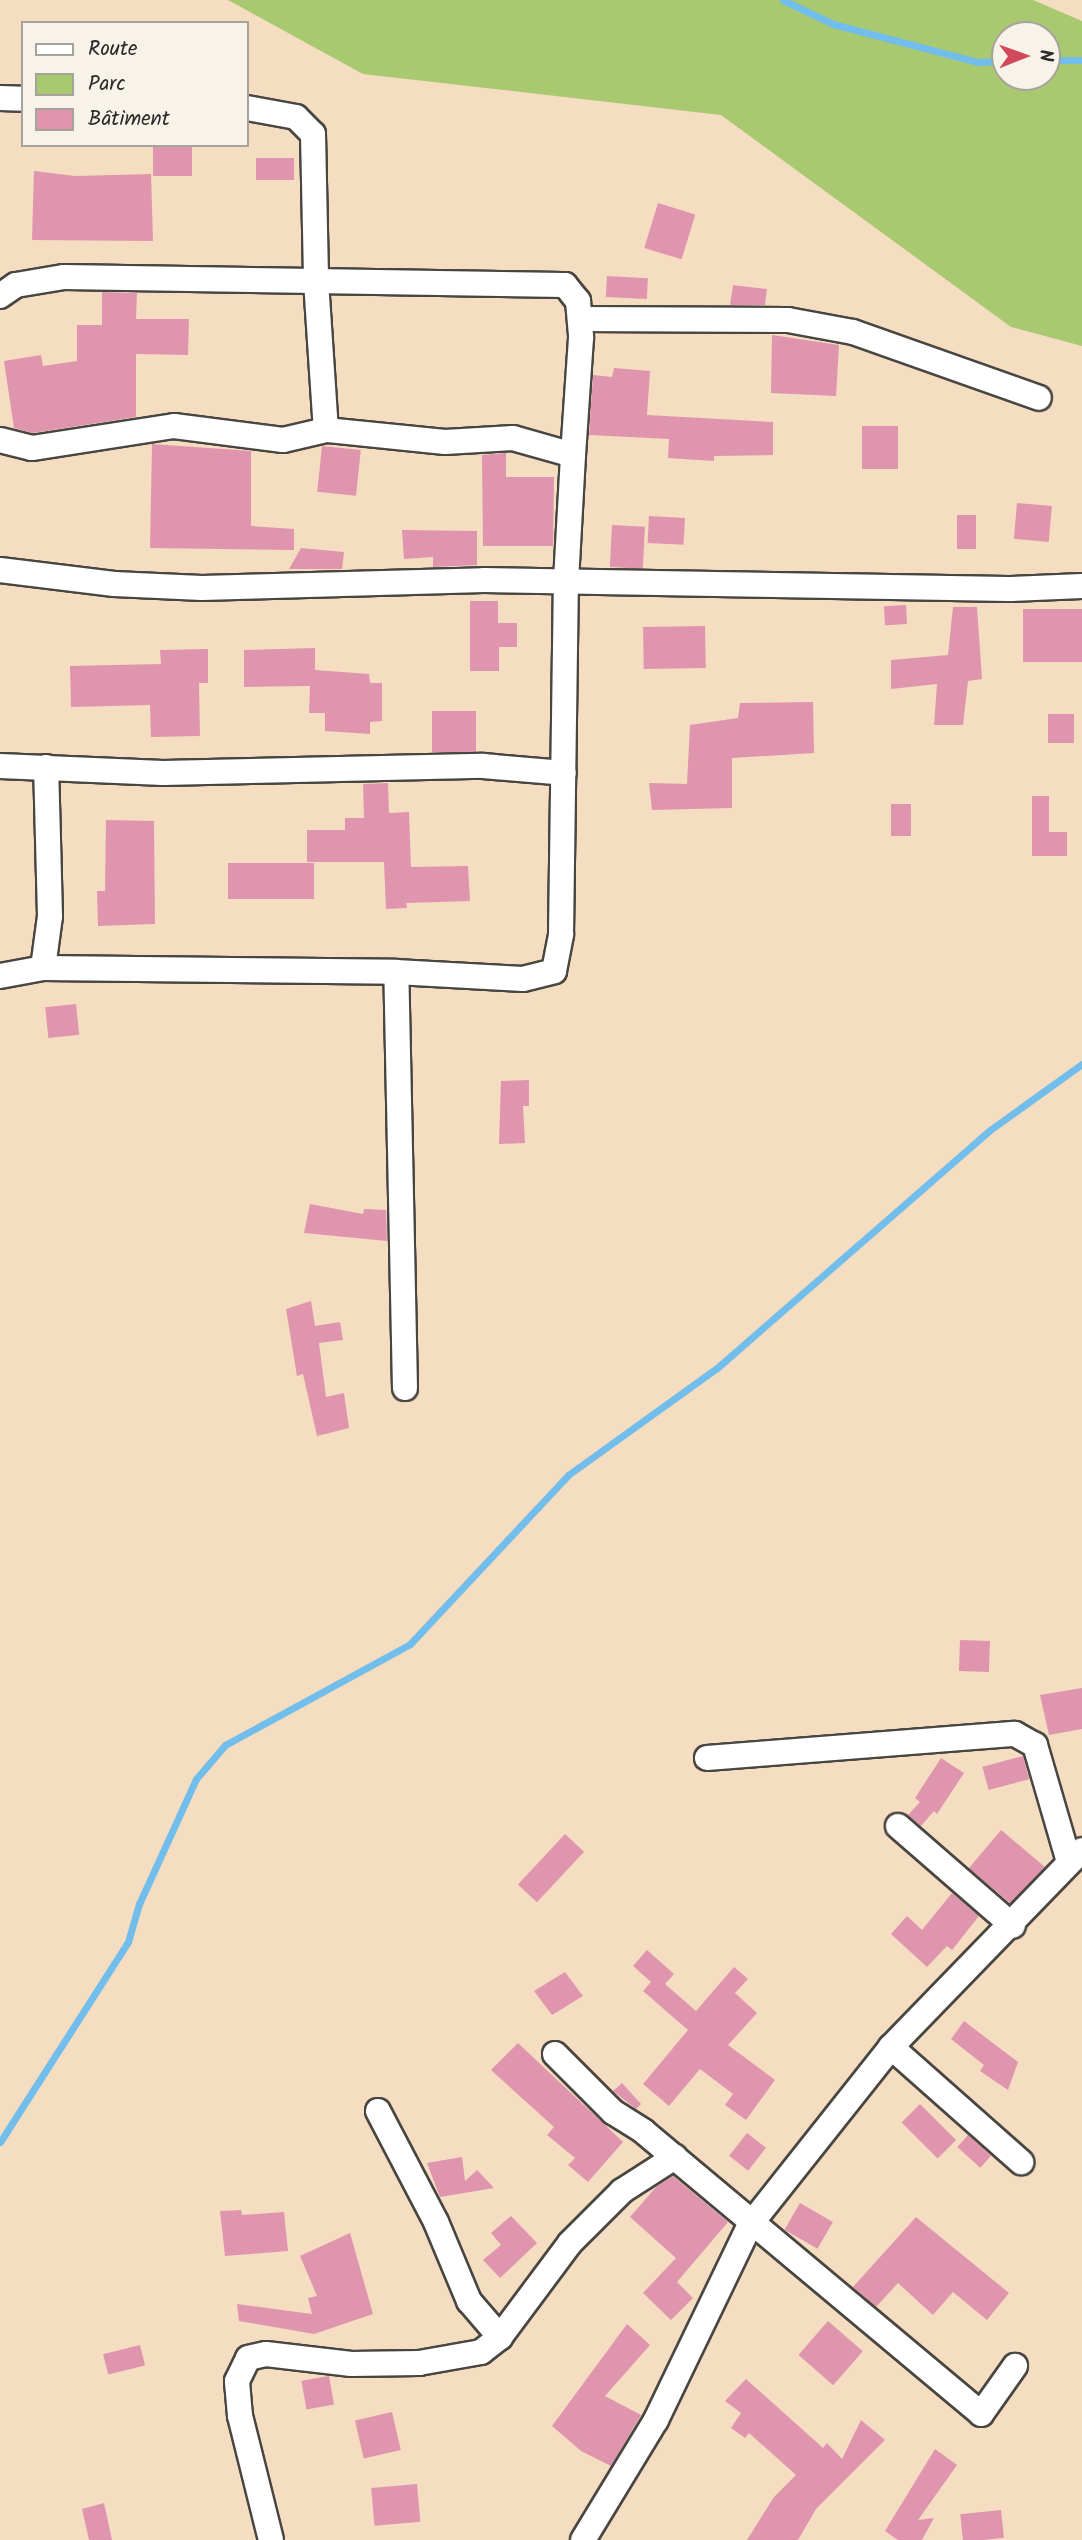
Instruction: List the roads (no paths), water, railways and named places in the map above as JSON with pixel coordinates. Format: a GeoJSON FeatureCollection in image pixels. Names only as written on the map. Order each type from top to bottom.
{"type":"FeatureCollection","features":[{"type":"Feature","properties":{"kind":"street"},"geometry":{"type":"LineString","coordinates":[[0,98],[21,99]]}},
{"type":"Feature","properties":{"kind":"street"},"geometry":{"type":"LineString","coordinates":[[248,108],[296,117],[313,134],[316,281],[326,430]]}},
{"type":"Feature","properties":{"kind":"street"},"geometry":{"type":"LineString","coordinates":[[0,296],[16,285],[64,277],[565,285],[578,302],[580,319],[566,581],[561,934],[554,971],[523,979],[396,972],[43,968],[0,976]]}},
{"type":"Feature","properties":{"kind":"street"},"geometry":{"type":"LineString","coordinates":[[580,319],[788,320],[853,332],[1039,398]]}},
{"type":"Feature","properties":{"kind":"street"},"geometry":{"type":"LineString","coordinates":[[0,440],[32,448],[174,426],[283,440],[326,430],[445,442],[513,438],[573,455]]}},
{"type":"Feature","properties":{"kind":"street"},"geometry":{"type":"LineString","coordinates":[[0,570],[114,584],[202,588],[566,581],[1011,589],[1082,586]]}},
{"type":"Feature","properties":{"kind":"street"},"geometry":{"type":"LineString","coordinates":[[0,766],[163,773],[484,766],[564,773]]}},
{"type":"Feature","properties":{"kind":"street"},"geometry":{"type":"LineString","coordinates":[[43,968],[50,916],[46,767]]}},
{"type":"Feature","properties":{"kind":"street"},"geometry":{"type":"LineString","coordinates":[[396,972],[405,1388]]}},
{"type":"Feature","properties":{"kind":"street"},"geometry":{"type":"LineString","coordinates":[[583,2540],[656,2420],[751,2225],[891,2047],[1013,1926],[1075,1856],[1035,1745],[1015,1734],[707,1758]]}},
{"type":"Feature","properties":{"kind":"street"},"geometry":{"type":"LineString","coordinates":[[898,1826],[1013,1926]]}},
{"type":"Feature","properties":{"kind":"street"},"geometry":{"type":"LineString","coordinates":[[891,2047],[1021,2162]]}},
{"type":"Feature","properties":{"kind":"street"},"geometry":{"type":"LineString","coordinates":[[555,2054],[613,2112],[675,2157],[751,2225],[981,2414],[1016,2366]]}},
{"type":"Feature","properties":{"kind":"street"},"geometry":{"type":"LineString","coordinates":[[378,2111],[436,2222],[470,2301],[500,2337]]}},
{"type":"Feature","properties":{"kind":"street"},"geometry":{"type":"LineString","coordinates":[[271,2540],[240,2416],[237,2381],[248,2358],[266,2354],[351,2364],[419,2363],[481,2352],[500,2337],[570,2243],[622,2191],[675,2157]]}},
{"type":"Feature","properties":{"kind":"waterway"},"geometry":{"type":"LineString","coordinates":[[783,0],[833,24],[978,62],[991,62]]}},
{"type":"Feature","properties":{"kind":"waterway"},"geometry":{"type":"LineString","coordinates":[[1061,60],[1082,60]]}},
{"type":"Feature","properties":{"kind":"waterway"},"geometry":{"type":"LineString","coordinates":[[0,2142],[128,1942],[139,1904],[196,1779],[225,1745],[410,1644],[568,1475],[717,1368],[990,1130],[1082,1064]]}}]}
